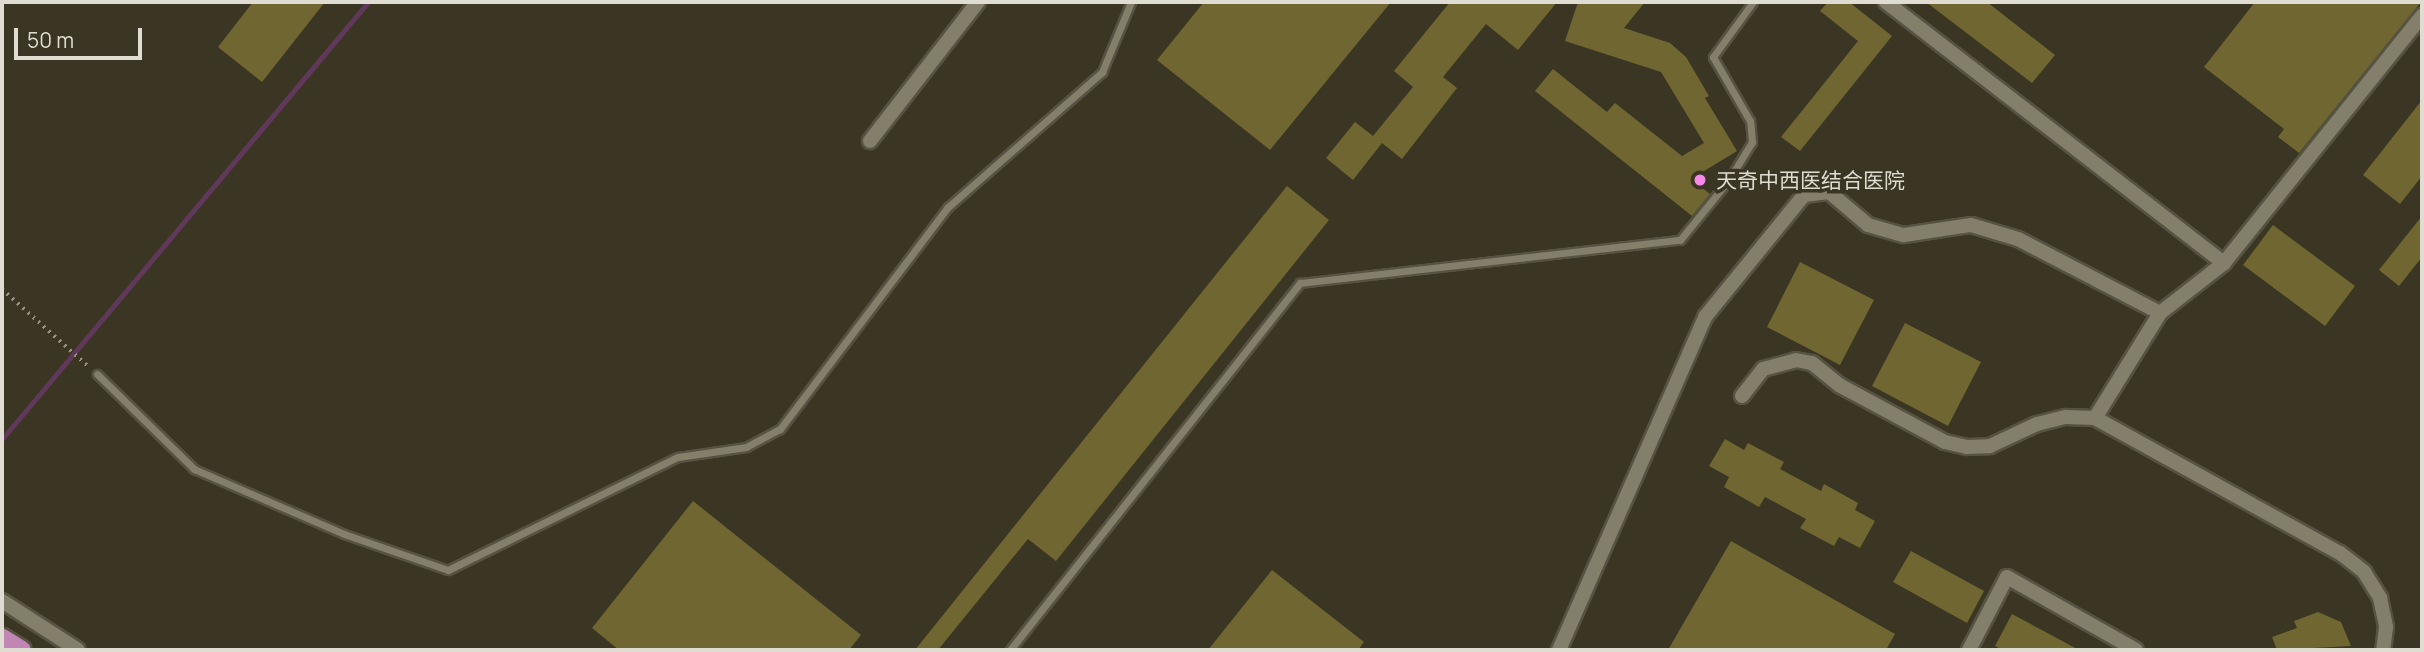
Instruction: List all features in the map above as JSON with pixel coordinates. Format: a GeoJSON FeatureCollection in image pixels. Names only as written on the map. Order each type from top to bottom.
{"type":"FeatureCollection","features":[{"type":"Feature","properties":{"kind":"highway"},"geometry":{"type":"LineString","coordinates":[[2,638],[21,650]]}},
{"type":"Feature","properties":{"kind":"street"},"geometry":{"type":"LineString","coordinates":[[870,141],[978,2]]}},
{"type":"Feature","properties":{"kind":"street"},"geometry":{"type":"LineString","coordinates":[[1886,2],[2224,263]]}},
{"type":"Feature","properties":{"kind":"street"},"geometry":{"type":"LineString","coordinates":[[2095,418],[2160,313],[2224,263],[2422,16]]}},
{"type":"Feature","properties":{"kind":"street"},"geometry":{"type":"LineString","coordinates":[[1559,650],[1705,317],[1804,195],[1829,192],[1868,225],[1904,236],[1971,225],[2018,239],[2160,313]]}},
{"type":"Feature","properties":{"kind":"street"},"geometry":{"type":"LineString","coordinates":[[1742,396],[1763,369],[1796,360],[1812,363],[1839,385],[1945,442],[1967,447],[1990,446],[2037,424],[2066,417],[2095,418],[2340,553],[2364,572],[2380,597],[2386,627],[2383,650]]}},
{"type":"Feature","properties":{"kind":"street"},"geometry":{"type":"LineString","coordinates":[[1969,650],[2007,577],[2136,650]]}},
{"type":"Feature","properties":{"kind":"street"},"geometry":{"type":"LineString","coordinates":[[2,601],[78,650]]}},
{"type":"Feature","properties":{"kind":"lane"},"geometry":{"type":"LineString","coordinates":[[97,374],[194,468],[344,534],[448,570],[678,457],[746,447],[780,429],[948,207],[1102,72],[1131,2]]}},
{"type":"Feature","properties":{"kind":"lane"},"geometry":{"type":"LineString","coordinates":[[1010,650],[1300,283],[1681,240],[1721,190],[1752,142],[1750,121],[1713,57],[1753,2]]}},
{"type":"Feature","properties":{"kind":"path"},"geometry":{"type":"LineString","coordinates":[[2,289],[97,374]]}},
{"type":"Feature","properties":{"kind":"building"},"geometry":{"type":"Polygon","coordinates":[[[253,2],[325,2],[262,82],[218,47],[253,2]]]}},
{"type":"Feature","properties":{"kind":"building"},"geometry":{"type":"Polygon","coordinates":[[[1204,2],[1391,2],[1270,150],[1157,60],[1204,2]]]}},
{"type":"Feature","properties":{"kind":"building"},"geometry":{"type":"Polygon","coordinates":[[[1450,2],[1557,2],[1518,50],[1486,24],[1443,77],[1457,88],[1402,159],[1382,143],[1353,180],[1326,158],[1355,122],[1373,136],[1413,87],[1394,71],[1450,2]]]}},
{"type":"Feature","properties":{"kind":"building"},"geometry":{"type":"Polygon","coordinates":[[[1578,2],[1645,2],[1624,28],[1670,43],[1686,57],[1709,96],[1705,98],[1737,151],[1691,179],[1710,194],[1692,216],[1535,91],[1553,69],[1607,112],[1615,103],[1682,156],[1704,143],[1661,72],[1565,41],[1578,2]]]}},
{"type":"Feature","properties":{"kind":"building"},"geometry":{"type":"Polygon","coordinates":[[[1828,2],[1849,2],[1892,36],[1800,151],[1781,137],[1858,41],[1820,11],[1828,2]]]}},
{"type":"Feature","properties":{"kind":"building"},"geometry":{"type":"Polygon","coordinates":[[[1926,2],[1987,2],[2055,55],[2032,83],[1926,2]]]}},
{"type":"Feature","properties":{"kind":"building"},"geometry":{"type":"Polygon","coordinates":[[[2255,2],[2421,2],[2299,153],[2278,137],[2284,129],[2204,67],[2255,2]]]}},
{"type":"Feature","properties":{"kind":"building"},"geometry":{"type":"Polygon","coordinates":[[[2422,100],[2422,176],[2400,204],[2363,175],[2422,100]]]}},
{"type":"Feature","properties":{"kind":"building"},"geometry":{"type":"Polygon","coordinates":[[[1287,186],[1329,220],[1056,561],[1028,539],[938,650],[915,650],[1287,186]]]}},
{"type":"Feature","properties":{"kind":"building"},"geometry":{"type":"Polygon","coordinates":[[[2422,216],[2422,257],[2399,286],[2379,270],[2422,216]]]}},
{"type":"Feature","properties":{"kind":"building"},"geometry":{"type":"Polygon","coordinates":[[[2273,225],[2355,286],[2325,326],[2243,265],[2273,225]]]}},
{"type":"Feature","properties":{"kind":"building"},"geometry":{"type":"Polygon","coordinates":[[[1800,262],[1874,300],[1840,365],[1767,327],[1800,262]]]}},
{"type":"Feature","properties":{"kind":"building"},"geometry":{"type":"Polygon","coordinates":[[[1905,323],[1981,362],[1948,426],[1872,386],[1905,323]]]}},
{"type":"Feature","properties":{"kind":"building"},"geometry":{"type":"Polygon","coordinates":[[[1725,439],[1744,450],[1748,443],[1784,462],[1780,469],[1821,491],[1824,484],[1858,503],[1855,510],[1875,521],[1860,548],[1839,537],[1834,546],[1800,528],[1806,519],[1765,497],[1759,507],[1724,487],[1729,477],[1709,466],[1725,439]]]}},
{"type":"Feature","properties":{"kind":"building"},"geometry":{"type":"Polygon","coordinates":[[[693,501],[861,635],[849,650],[619,650],[592,628],[693,501]]]}},
{"type":"Feature","properties":{"kind":"building"},"geometry":{"type":"Polygon","coordinates":[[[1731,541],[1895,634],[1886,650],[1668,650],[1731,541]]]}},
{"type":"Feature","properties":{"kind":"building"},"geometry":{"type":"Polygon","coordinates":[[[1911,551],[1984,591],[1967,623],[1893,582],[1911,551]]]}},
{"type":"Feature","properties":{"kind":"building"},"geometry":{"type":"Polygon","coordinates":[[[1272,570],[1364,642],[1358,650],[1208,650],[1272,570]]]}},
{"type":"Feature","properties":{"kind":"building"},"geometry":{"type":"Polygon","coordinates":[[[2318,612],[2341,622],[2351,646],[2277,650],[2272,637],[2297,628],[2294,621],[2318,612]]]}},
{"type":"Feature","properties":{"kind":"building"},"geometry":{"type":"Polygon","coordinates":[[[2012,614],[2079,650],[2003,650],[1995,646],[2012,614]]]}},
{"type":"Feature","properties":{"kind":"waterway"},"geometry":{"type":"LineString","coordinates":[[2,439],[368,2]]}},
{"type":"Feature","properties":{"kind":"place","name":"天奇中西医结合医院"},"geometry":{"type":"Point","coordinates":[1700,180]}}]}
